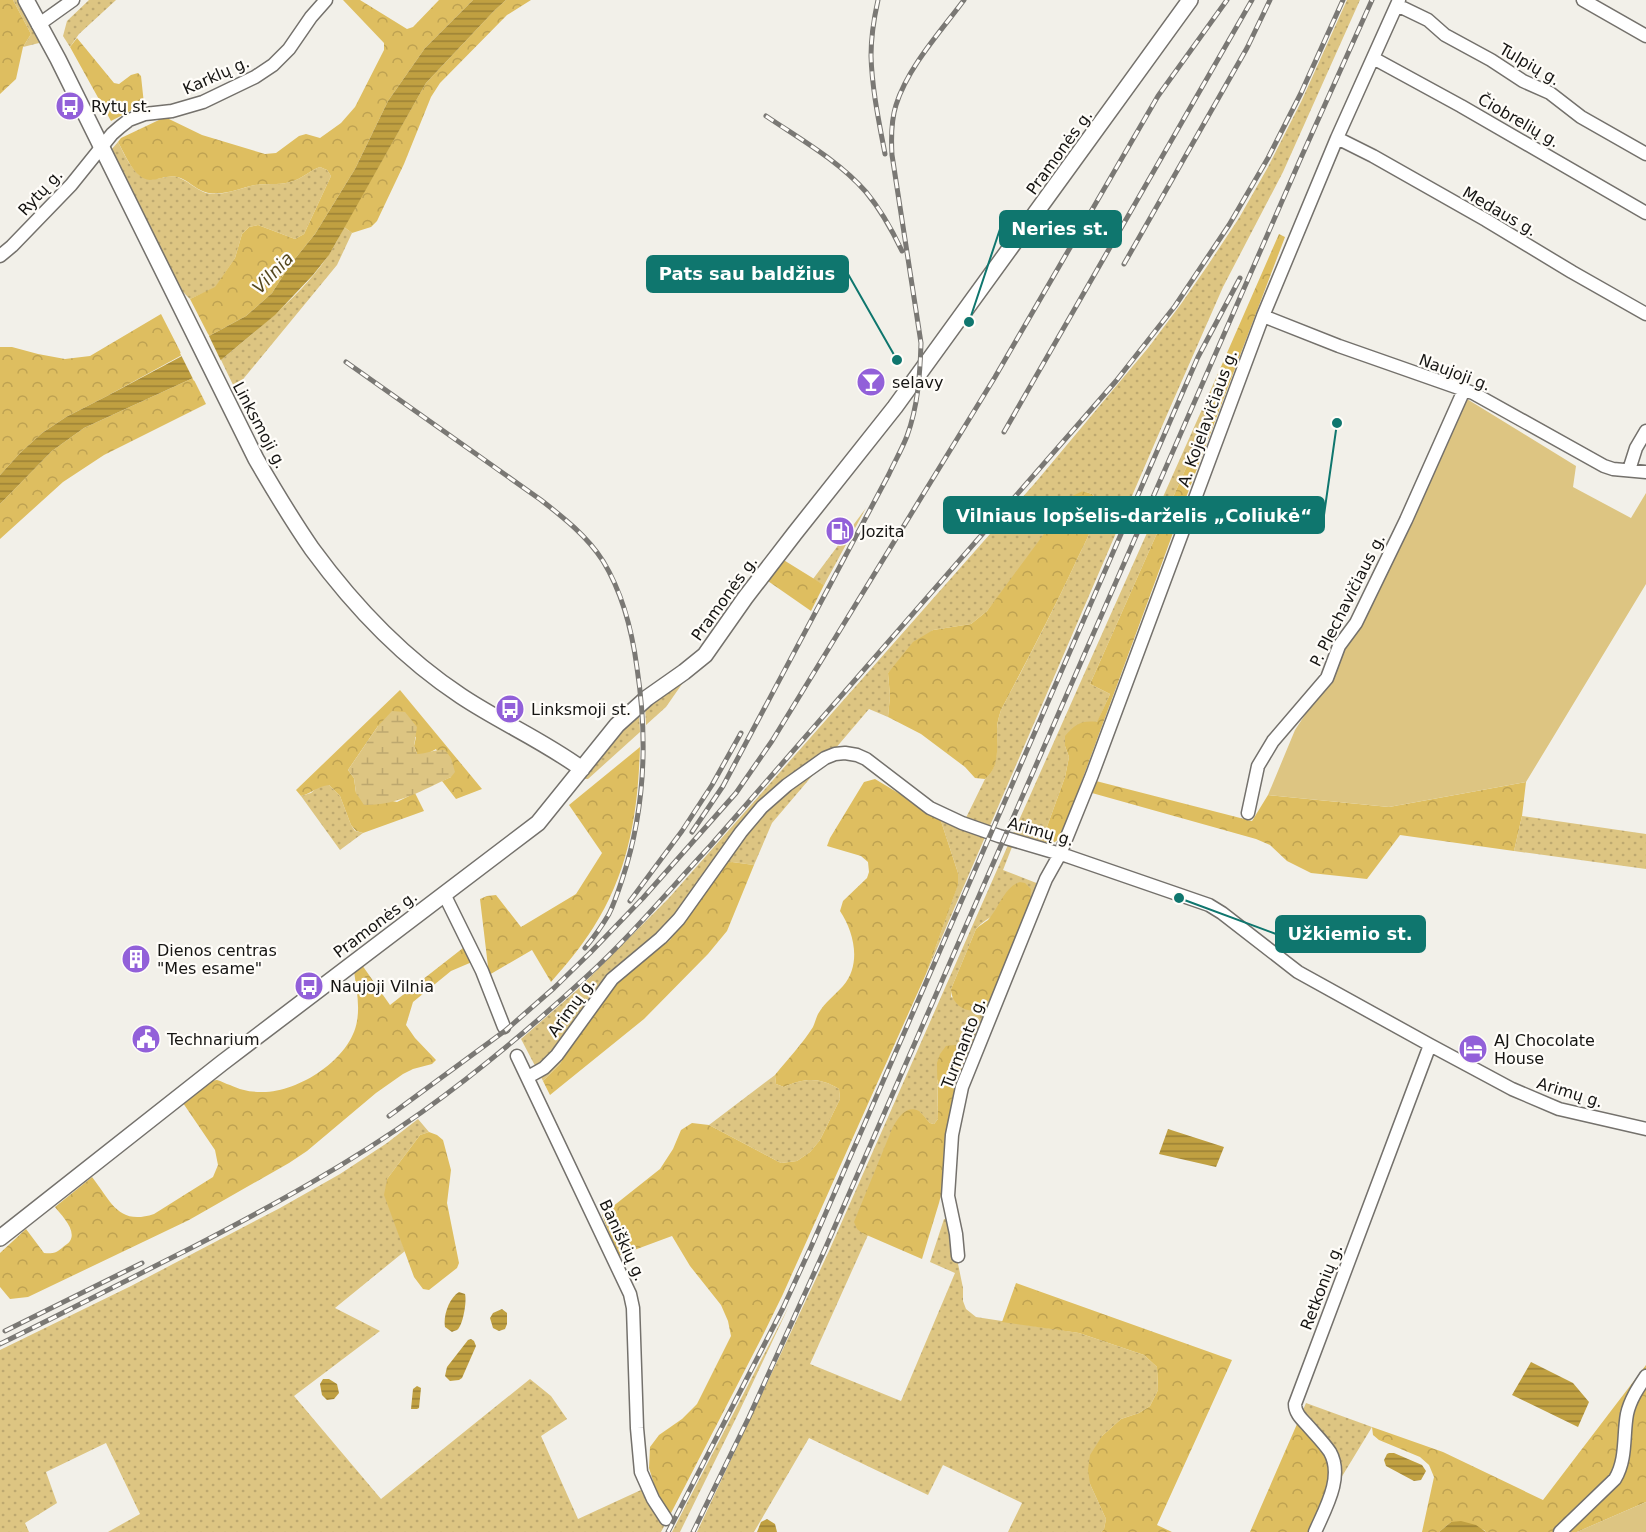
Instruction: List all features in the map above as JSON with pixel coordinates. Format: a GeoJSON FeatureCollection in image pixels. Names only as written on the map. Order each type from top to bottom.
{"type":"FeatureCollection","features":[{"type":"Feature","properties":{"kind":"main road","name":"Linksmoji g."},"geometry":{"type":"LineString","coordinates":[[26,0],[58,59],[256,459],[311,547],[332,575],[384,633],[420,666],[461,696],[582,769]]}},
{"type":"Feature","properties":{"kind":"main road","name":"Pramonės g."},"geometry":{"type":"LineString","coordinates":[[0,1238],[222,1063],[538,823],[617,726],[638,705],[705,655],[795,533],[896,407],[1190,0]]}},
{"type":"Feature","properties":{"kind":"street"},"geometry":{"type":"LineString","coordinates":[[38,25],[73,0]]}},
{"type":"Feature","properties":{"kind":"street","name":"Karklų g."},"geometry":{"type":"LineString","coordinates":[[101,148],[112,134],[129,120],[145,114],[172,111],[203,102],[255,77],[273,65],[289,49],[310,17],[326,0]]}},
{"type":"Feature","properties":{"kind":"street"},"geometry":{"type":"LineString","coordinates":[[1583,0],[1646,36]]}},
{"type":"Feature","properties":{"kind":"street","name":"A. Kojelavičiaus g."},"geometry":{"type":"LineString","coordinates":[[1060,854],[1092,775],[1263,316],[1337,138],[1398,2]]}},
{"type":"Feature","properties":{"kind":"street","name":"Tulpių g."},"geometry":{"type":"LineString","coordinates":[[1398,2],[1428,20],[1445,35],[1491,60],[1523,81],[1550,93],[1581,117],[1646,154]]}},
{"type":"Feature","properties":{"kind":"street","name":"Čiobrelių g."},"geometry":{"type":"LineString","coordinates":[[1373,58],[1646,213]]}},
{"type":"Feature","properties":{"kind":"street","name":"Medaus g."},"geometry":{"type":"LineString","coordinates":[[1337,138],[1486,220],[1646,314]]}},
{"type":"Feature","properties":{"kind":"street","name":"Rytų g."},"geometry":{"type":"LineString","coordinates":[[0,256],[71,185],[101,148]]}},
{"type":"Feature","properties":{"kind":"street","name":"Naujoji g."},"geometry":{"type":"LineString","coordinates":[[1263,316],[1480,397],[1604,466],[1646,472]]}},
{"type":"Feature","properties":{"kind":"street","name":"P. Plechavičiaus g."},"geometry":{"type":"LineString","coordinates":[[1248,813],[1258,766],[1273,741],[1326,678],[1339,646],[1356,623],[1406,520],[1464,390]]}},
{"type":"Feature","properties":{"kind":"street"},"geometry":{"type":"LineString","coordinates":[[1629,470],[1636,448],[1646,431]]}},
{"type":"Feature","properties":{"kind":"street","name":"Arimų g."},"geometry":{"type":"LineString","coordinates":[[528,1077],[544,1068],[557,1055],[612,979],[662,938],[679,920],[741,832],[762,807],[825,758],[845,753],[866,759],[930,808],[962,823],[1209,904],[1298,972],[1430,1046],[1537,1101],[1559,1109],[1646,1129]]}},
{"type":"Feature","properties":{"kind":"street","name":"Turmanto g."},"geometry":{"type":"LineString","coordinates":[[957,1256],[956,1234],[948,1196],[952,1135],[962,1088],[1046,879],[1060,854]]}},
{"type":"Feature","properties":{"kind":"street"},"geometry":{"type":"LineString","coordinates":[[444,894],[482,971],[504,1027]]}},
{"type":"Feature","properties":{"kind":"street","name":"Retkonių g."},"geometry":{"type":"LineString","coordinates":[[1316,1532],[1331,1493],[1335,1471],[1329,1452],[1298,1415],[1295,1404],[1430,1046]]}},
{"type":"Feature","properties":{"kind":"street","name":"Baniškių g."},"geometry":{"type":"LineString","coordinates":[[518,1056],[630,1294],[633,1308],[640,1472],[666,1519]]}},
{"type":"Feature","properties":{"kind":"street"},"geometry":{"type":"LineString","coordinates":[[1560,1532],[1615,1479],[1619,1472],[1623,1458],[1627,1411],[1646,1376]]}},
{"type":"Feature","properties":{"kind":"green space"},"geometry":{"type":"Polygon","coordinates":[[[0,0],[13,0],[31,34],[23,47],[16,79],[0,94],[0,0]]]}},
{"type":"Feature","properties":{"kind":"green space"},"geometry":{"type":"Polygon","coordinates":[[[13,0],[21,0],[43,42],[23,47],[31,34],[13,0]]]}},
{"type":"Feature","properties":{"kind":"green space"},"geometry":{"type":"Polygon","coordinates":[[[89,0],[116,0],[79,34],[70,47],[63,36],[67,21],[89,0]]]}},
{"type":"Feature","properties":{"kind":"green space"},"geometry":{"type":"Polygon","coordinates":[[[343,0],[360,0],[407,29],[413,27],[439,0],[473,0],[425,48],[388,101],[355,169],[315,234],[290,265],[272,293],[246,316],[209,336],[190,299],[215,287],[235,258],[242,234],[249,227],[258,225],[295,239],[304,234],[331,176],[327,170],[320,167],[291,182],[255,185],[224,193],[211,193],[201,191],[177,177],[144,179],[135,171],[118,142],[121,138],[161,119],[169,119],[202,135],[265,154],[276,153],[299,136],[306,134],[320,138],[341,123],[355,107],[384,50],[384,43],[343,0]]]}},
{"type":"Feature","properties":{"kind":"green space"},"geometry":{"type":"Polygon","coordinates":[[[506,0],[531,0],[507,15],[440,83],[431,97],[404,164],[377,221],[371,227],[352,233],[344,227],[426,83],[506,0]]]}},
{"type":"Feature","properties":{"kind":"green space"},"geometry":{"type":"Polygon","coordinates":[[[1347,0],[1360,0],[1283,172],[1223,287],[926,974],[958,884],[958,873],[940,818],[961,828],[985,779],[993,769],[1001,710],[1089,535],[1099,502],[1092,494],[1083,491],[987,611],[971,624],[933,630],[888,673],[890,696],[888,717],[869,709],[772,823],[754,865],[732,862],[717,872],[670,940],[543,1081],[521,1039],[577,990],[668,899],[1035,483],[1148,348],[1181,304],[1239,218],[1268,167],[1301,102],[1347,0]]]}},
{"type":"Feature","properties":{"kind":"green space"},"geometry":{"type":"Polygon","coordinates":[[[77,38],[114,83],[119,84],[138,73],[141,76],[144,104],[111,121],[70,47],[77,38]]]}},
{"type":"Feature","properties":{"kind":"green space"},"geometry":{"type":"Polygon","coordinates":[[[118,142],[131,165],[144,178],[177,177],[212,194],[255,185],[291,182],[320,167],[327,170],[331,176],[304,234],[295,239],[258,225],[249,227],[242,234],[235,258],[215,288],[190,299],[177,286],[110,151],[118,142]]]}},
{"type":"Feature","properties":{"kind":"green space"},"geometry":{"type":"Polygon","coordinates":[[[344,227],[352,233],[337,265],[235,389],[221,360],[305,285],[328,256],[344,227]]]}},
{"type":"Feature","properties":{"kind":"green space"},"geometry":{"type":"Polygon","coordinates":[[[1279,234],[1285,237],[1063,832],[1056,841],[1045,844],[1044,835],[1065,777],[1069,757],[1065,746],[1065,736],[1079,724],[1097,722],[1110,694],[1090,684],[1210,414],[1225,375],[1220,369],[1279,234]]]}},
{"type":"Feature","properties":{"kind":"green space"},"geometry":{"type":"Polygon","coordinates":[[[161,314],[182,355],[66,417],[42,433],[0,475],[0,347],[12,347],[65,359],[90,356],[161,314]]]}},
{"type":"Feature","properties":{"kind":"green space"},"geometry":{"type":"Polygon","coordinates":[[[1220,369],[1225,374],[1210,414],[1090,684],[1110,694],[1097,723],[1065,746],[1069,757],[1065,777],[1044,835],[1045,844],[1012,836],[1220,369]]]}},
{"type":"Feature","properties":{"kind":"green space"},"geometry":{"type":"Polygon","coordinates":[[[193,378],[206,404],[104,455],[63,482],[0,539],[0,504],[52,451],[84,428],[193,378]]]}},
{"type":"Feature","properties":{"kind":"green space"},"geometry":{"type":"Polygon","coordinates":[[[1467,399],[1576,466],[1573,487],[1631,518],[1646,493],[1646,584],[1526,782],[1389,807],[1268,795],[1295,730],[1332,674],[1467,399]]]}},
{"type":"Feature","properties":{"kind":"green space"},"geometry":{"type":"Polygon","coordinates":[[[1083,491],[1092,494],[1099,502],[1092,527],[1001,710],[997,727],[997,756],[993,769],[985,779],[975,778],[965,767],[921,734],[888,717],[890,696],[888,673],[913,642],[933,630],[971,624],[987,611],[1072,496],[1083,491]]]}},
{"type":"Feature","properties":{"kind":"green space"},"geometry":{"type":"Polygon","coordinates":[[[866,508],[824,585],[813,579],[866,508]]]}},
{"type":"Feature","properties":{"kind":"green space"},"geometry":{"type":"Polygon","coordinates":[[[782,559],[824,585],[811,611],[765,579],[782,559]]]}},
{"type":"Feature","properties":{"kind":"green space"},"geometry":{"type":"Polygon","coordinates":[[[682,682],[666,707],[646,725],[645,706],[682,682]]]}},
{"type":"Feature","properties":{"kind":"green space"},"geometry":{"type":"Polygon","coordinates":[[[400,690],[482,789],[456,799],[442,781],[451,777],[436,749],[427,754],[417,754],[414,746],[416,737],[378,726],[348,770],[354,778],[356,793],[397,802],[415,793],[424,811],[363,833],[356,831],[351,825],[340,796],[329,785],[301,796],[296,790],[400,690]]]}},
{"type":"Feature","properties":{"kind":"green space"},"geometry":{"type":"Polygon","coordinates":[[[392,711],[405,712],[417,727],[414,746],[417,754],[445,750],[451,758],[455,772],[451,777],[398,800],[364,805],[356,793],[354,778],[348,770],[378,726],[392,711]]]}},
{"type":"Feature","properties":{"kind":"green space"},"geometry":{"type":"Polygon","coordinates":[[[639,711],[640,732],[588,779],[585,779],[583,776],[639,711]]]}},
{"type":"Feature","properties":{"kind":"green space"},"geometry":{"type":"Polygon","coordinates":[[[640,747],[634,818],[623,863],[605,907],[588,935],[551,982],[532,950],[489,975],[480,899],[496,895],[521,927],[576,894],[602,853],[569,805],[640,747]]]}},
{"type":"Feature","properties":{"kind":"green space"},"geometry":{"type":"Polygon","coordinates":[[[875,779],[940,818],[958,873],[958,885],[926,974],[783,1294],[669,1517],[649,1468],[650,1447],[659,1435],[682,1419],[697,1404],[731,1336],[728,1321],[721,1305],[690,1266],[672,1236],[618,1256],[602,1215],[660,1169],[673,1149],[681,1130],[692,1123],[709,1125],[781,1163],[797,1161],[810,1152],[820,1140],[840,1099],[839,1089],[825,1082],[812,1080],[784,1087],[776,1084],[775,1075],[809,1033],[821,1010],[843,986],[853,968],[852,938],[840,911],[843,901],[867,878],[868,862],[861,856],[827,846],[864,782],[875,779]]]}},
{"type":"Feature","properties":{"kind":"green space"},"geometry":{"type":"Polygon","coordinates":[[[1096,781],[1252,821],[1268,795],[1389,807],[1526,782],[1522,816],[1514,851],[1400,835],[1367,879],[1311,873],[1287,861],[1270,845],[1256,839],[1092,793],[1096,781]]]}},
{"type":"Feature","properties":{"kind":"green space"},"geometry":{"type":"Polygon","coordinates":[[[320,785],[329,785],[340,796],[351,825],[355,831],[363,833],[340,850],[301,796],[311,793],[320,785]]]}},
{"type":"Feature","properties":{"kind":"green space"},"geometry":{"type":"Polygon","coordinates":[[[1522,816],[1646,834],[1646,869],[1514,851],[1522,816]]]}},
{"type":"Feature","properties":{"kind":"green space"},"geometry":{"type":"Polygon","coordinates":[[[1008,845],[1012,847],[1003,870],[1039,884],[1030,904],[994,915],[976,929],[951,989],[951,997],[985,1005],[992,997],[970,1055],[937,1080],[938,1119],[934,1124],[930,1123],[920,1112],[862,1233],[868,1235],[810,1364],[901,1401],[955,1273],[930,1262],[944,1219],[949,1220],[963,1288],[963,1301],[966,1309],[976,1317],[1079,1333],[1144,1355],[1157,1367],[1158,1390],[1150,1406],[1139,1413],[1121,1419],[1102,1436],[1090,1484],[1106,1519],[1104,1529],[1101,1532],[1008,1532],[1022,1503],[943,1465],[928,1495],[809,1438],[754,1532],[697,1532],[829,1251],[1008,845]]]}},
{"type":"Feature","properties":{"kind":"green space"},"geometry":{"type":"Polygon","coordinates":[[[732,862],[754,865],[727,931],[708,954],[644,1019],[550,1095],[543,1081],[560,1064],[587,1020],[616,984],[670,940],[717,872],[724,864],[732,862]]]}},
{"type":"Feature","properties":{"kind":"green space"},"geometry":{"type":"Polygon","coordinates":[[[1020,882],[1025,883],[1031,889],[1030,904],[992,997],[986,1005],[979,1009],[967,1010],[959,1006],[953,998],[951,989],[976,929],[988,920],[1010,888],[1020,882]]]}},
{"type":"Feature","properties":{"kind":"green space"},"geometry":{"type":"Polygon","coordinates":[[[463,948],[472,962],[451,971],[413,1002],[406,1025],[436,1060],[432,1064],[403,1074],[376,1093],[307,1151],[189,1220],[28,1297],[10,1299],[0,1287],[0,1253],[26,1229],[44,1253],[56,1252],[69,1242],[72,1237],[70,1228],[55,1207],[92,1177],[117,1209],[132,1217],[142,1217],[154,1214],[213,1177],[218,1165],[215,1150],[183,1103],[199,1089],[217,1080],[249,1091],[276,1091],[291,1087],[321,1071],[345,1048],[353,1035],[358,1008],[354,971],[362,965],[390,1005],[463,948]]]}},
{"type":"Feature","properties":{"kind":"green space"},"geometry":{"type":"Polygon","coordinates":[[[955,1045],[970,1055],[949,1121],[944,1148],[943,1187],[922,1259],[862,1233],[854,1222],[899,1117],[906,1111],[914,1109],[930,1123],[934,1124],[938,1119],[937,1063],[946,1046],[955,1045]]]}},
{"type":"Feature","properties":{"kind":"green space"},"geometry":{"type":"Polygon","coordinates":[[[775,1075],[776,1084],[784,1087],[812,1080],[825,1082],[839,1089],[840,1099],[820,1140],[810,1152],[797,1161],[781,1163],[709,1125],[775,1075]]]}},
{"type":"Feature","properties":{"kind":"green space"},"geometry":{"type":"Polygon","coordinates":[[[418,1119],[429,1132],[420,1135],[387,1179],[385,1195],[405,1251],[335,1308],[380,1331],[294,1396],[381,1499],[530,1379],[551,1396],[567,1419],[541,1436],[578,1519],[654,1484],[669,1517],[661,1532],[108,1532],[140,1514],[106,1443],[46,1472],[57,1503],[25,1523],[29,1532],[0,1532],[0,1350],[131,1286],[280,1208],[340,1174],[418,1119]]]}},
{"type":"Feature","properties":{"kind":"green space"},"geometry":{"type":"Polygon","coordinates":[[[429,1132],[443,1140],[451,1170],[447,1203],[459,1263],[457,1268],[429,1290],[423,1289],[414,1277],[384,1195],[387,1179],[420,1135],[429,1132]]]}},
{"type":"Feature","properties":{"kind":"green space"},"geometry":{"type":"Polygon","coordinates":[[[1016,1283],[1232,1360],[1157,1525],[1172,1532],[1101,1532],[1106,1519],[1090,1484],[1088,1470],[1090,1455],[1102,1436],[1121,1419],[1139,1413],[1150,1406],[1158,1390],[1157,1367],[1144,1355],[1079,1333],[1002,1322],[1016,1283]]]}},
{"type":"Feature","properties":{"kind":"green space"},"geometry":{"type":"Polygon","coordinates":[[[789,1306],[680,1532],[672,1532],[789,1306]]]}},
{"type":"Feature","properties":{"kind":"green space"},"geometry":{"type":"Polygon","coordinates":[[[1646,1365],[1646,1502],[1577,1532],[1486,1532],[1451,1522],[1439,1532],[1422,1532],[1434,1477],[1429,1465],[1420,1457],[1379,1440],[1373,1435],[1372,1427],[1443,1452],[1543,1500],[1646,1365]]]}},
{"type":"Feature","properties":{"kind":"green space"},"geometry":{"type":"Polygon","coordinates":[[[1306,1403],[1372,1427],[1338,1483],[1303,1410],[1306,1403]]]}},
{"type":"Feature","properties":{"kind":"green space"},"geometry":{"type":"Polygon","coordinates":[[[1297,1424],[1322,1449],[1330,1467],[1325,1496],[1310,1532],[1250,1532],[1297,1424]]]}},
{"type":"Feature","properties":{"kind":"green space"},"geometry":{"type":"Polygon","coordinates":[[[1646,1502],[1646,1532],[1577,1532],[1579,1531],[1646,1502]]]}},
{"type":"Feature","properties":{"kind":"shaded area"},"geometry":{"type":"Polygon","coordinates":[[[473,0],[506,0],[426,83],[329,255],[313,275],[275,315],[221,360],[193,378],[84,428],[52,451],[0,504],[0,475],[42,433],[66,417],[182,356],[209,336],[246,316],[272,293],[290,265],[315,234],[355,169],[388,101],[425,48],[473,0]]]}},
{"type":"Feature","properties":{"kind":"shaded area"},"geometry":{"type":"Polygon","coordinates":[[[1168,1129],[1224,1147],[1216,1167],[1159,1154],[1168,1129]]]}},
{"type":"Feature","properties":{"kind":"shaded area"},"geometry":{"type":"Polygon","coordinates":[[[459,1292],[465,1294],[464,1313],[459,1328],[452,1332],[445,1327],[445,1318],[450,1303],[459,1292]]]}},
{"type":"Feature","properties":{"kind":"shaded area"},"geometry":{"type":"Polygon","coordinates":[[[502,1309],[507,1313],[507,1324],[505,1329],[499,1331],[493,1328],[490,1318],[493,1313],[502,1309]]]}},
{"type":"Feature","properties":{"kind":"shaded area"},"geometry":{"type":"Polygon","coordinates":[[[471,1339],[476,1346],[462,1378],[450,1381],[445,1376],[447,1367],[471,1339]]]}},
{"type":"Feature","properties":{"kind":"shaded area"},"geometry":{"type":"Polygon","coordinates":[[[1531,1362],[1573,1383],[1589,1402],[1578,1427],[1512,1395],[1531,1362]]]}},
{"type":"Feature","properties":{"kind":"shaded area"},"geometry":{"type":"Polygon","coordinates":[[[323,1379],[329,1379],[337,1384],[339,1393],[334,1399],[327,1400],[322,1395],[320,1384],[323,1379]]]}},
{"type":"Feature","properties":{"kind":"shaded area"},"geometry":{"type":"Polygon","coordinates":[[[417,1386],[421,1388],[419,1408],[411,1409],[413,1389],[417,1386]]]}},
{"type":"Feature","properties":{"kind":"shaded area"},"geometry":{"type":"Polygon","coordinates":[[[1389,1453],[1422,1465],[1426,1471],[1421,1480],[1414,1481],[1386,1466],[1384,1460],[1389,1453]]]}},
{"type":"Feature","properties":{"kind":"shaded area"},"geometry":{"type":"Polygon","coordinates":[[[767,1519],[775,1524],[777,1532],[757,1532],[761,1522],[767,1519]]]}},
{"type":"Feature","properties":{"kind":"shaded area"},"geometry":{"type":"Polygon","coordinates":[[[1461,1521],[1476,1525],[1486,1532],[1439,1532],[1451,1522],[1461,1521]]]}},
{"type":"Feature","properties":{"kind":"pier"},"geometry":{"type":"Polygon","coordinates":[[[208,334],[222,363],[194,381],[180,353],[208,334]]]}},
{"type":"Feature","properties":{"kind":"railway"},"geometry":{"type":"LineString","coordinates":[[878,0],[871,56],[874,93],[885,154]]}},
{"type":"Feature","properties":{"kind":"railway"},"geometry":{"type":"LineString","coordinates":[[692,832],[723,786],[889,474],[911,425],[918,390],[921,343],[892,155],[892,123],[896,105],[908,77],[964,0]]}},
{"type":"Feature","properties":{"kind":"railway"},"geometry":{"type":"LineString","coordinates":[[389,1116],[506,1030],[554,988],[643,898],[736,793],[772,741],[995,377],[1158,96],[1227,0]]}},
{"type":"Feature","properties":{"kind":"railway"},"geometry":{"type":"LineString","coordinates":[[1004,432],[1252,0]]}},
{"type":"Feature","properties":{"kind":"railway"},"geometry":{"type":"LineString","coordinates":[[1124,264],[1247,48],[1270,0]]}},
{"type":"Feature","properties":{"kind":"railway"},"geometry":{"type":"LineString","coordinates":[[0,1344],[221,1233],[309,1184],[394,1131],[485,1064],[566,995],[619,945],[711,845],[1116,381],[1175,306],[1229,225],[1268,158],[1301,93],[1343,0]]}},
{"type":"Feature","properties":{"kind":"railway"},"geometry":{"type":"LineString","coordinates":[[693,1532],[749,1417],[825,1249],[1372,0]]}},
{"type":"Feature","properties":{"kind":"railway"},"geometry":{"type":"LineString","coordinates":[[766,116],[844,170],[866,192],[881,213],[902,251]]}},
{"type":"Feature","properties":{"kind":"railway"},"geometry":{"type":"LineString","coordinates":[[668,1532],[783,1308],[811,1247],[1198,357],[1240,278]]}},
{"type":"Feature","properties":{"kind":"railway"},"geometry":{"type":"LineString","coordinates":[[346,362],[558,514],[597,552],[616,586],[629,626],[637,668],[643,722],[640,802],[630,854],[614,902],[609,914],[585,948]]}},
{"type":"Feature","properties":{"kind":"railway"},"geometry":{"type":"LineString","coordinates":[[630,901],[682,831],[712,785],[741,733]]}},
{"type":"Feature","properties":{"kind":"railway"},"geometry":{"type":"LineString","coordinates":[[5,1331],[142,1263]]}},
{"type":"Feature","properties":{"kind":"place","name":"Rytų st."},"geometry":{"type":"Point","coordinates":[70,106]}},
{"type":"Feature","properties":{"kind":"place","name":"Neries st."},"geometry":{"type":"Point","coordinates":[969,322]}},
{"type":"Feature","properties":{"kind":"place","name":"Pats sau baldžius"},"geometry":{"type":"Point","coordinates":[897,360]}},
{"type":"Feature","properties":{"kind":"place","name":"selavy"},"geometry":{"type":"Point","coordinates":[871,382]}},
{"type":"Feature","properties":{"kind":"place","name":"Vilniaus lopšelis-darželis „Coliukė“"},"geometry":{"type":"Point","coordinates":[1337,423]}},
{"type":"Feature","properties":{"kind":"place","name":"Jozita"},"geometry":{"type":"Point","coordinates":[840,531]}},
{"type":"Feature","properties":{"kind":"place","name":"Linksmoji st."},"geometry":{"type":"Point","coordinates":[510,709]}},
{"type":"Feature","properties":{"kind":"place","name":"Užkiemio st."},"geometry":{"type":"Point","coordinates":[1179,898]}},
{"type":"Feature","properties":{"kind":"place","name":"Dienos centras \"Mes esame\""},"geometry":{"type":"Point","coordinates":[136,959]}},
{"type":"Feature","properties":{"kind":"place","name":"Naujoji Vilnia"},"geometry":{"type":"Point","coordinates":[309,986]}},
{"type":"Feature","properties":{"kind":"place","name":"Technarium"},"geometry":{"type":"Point","coordinates":[146,1039]}},
{"type":"Feature","properties":{"kind":"place","name":"AJ Chocolate House"},"geometry":{"type":"Point","coordinates":[1473,1049]}},
{"type":"Feature","properties":{"kind":"water label","name":"Vilnia"},"geometry":{"type":"Point","coordinates":[273,273]}}]}
